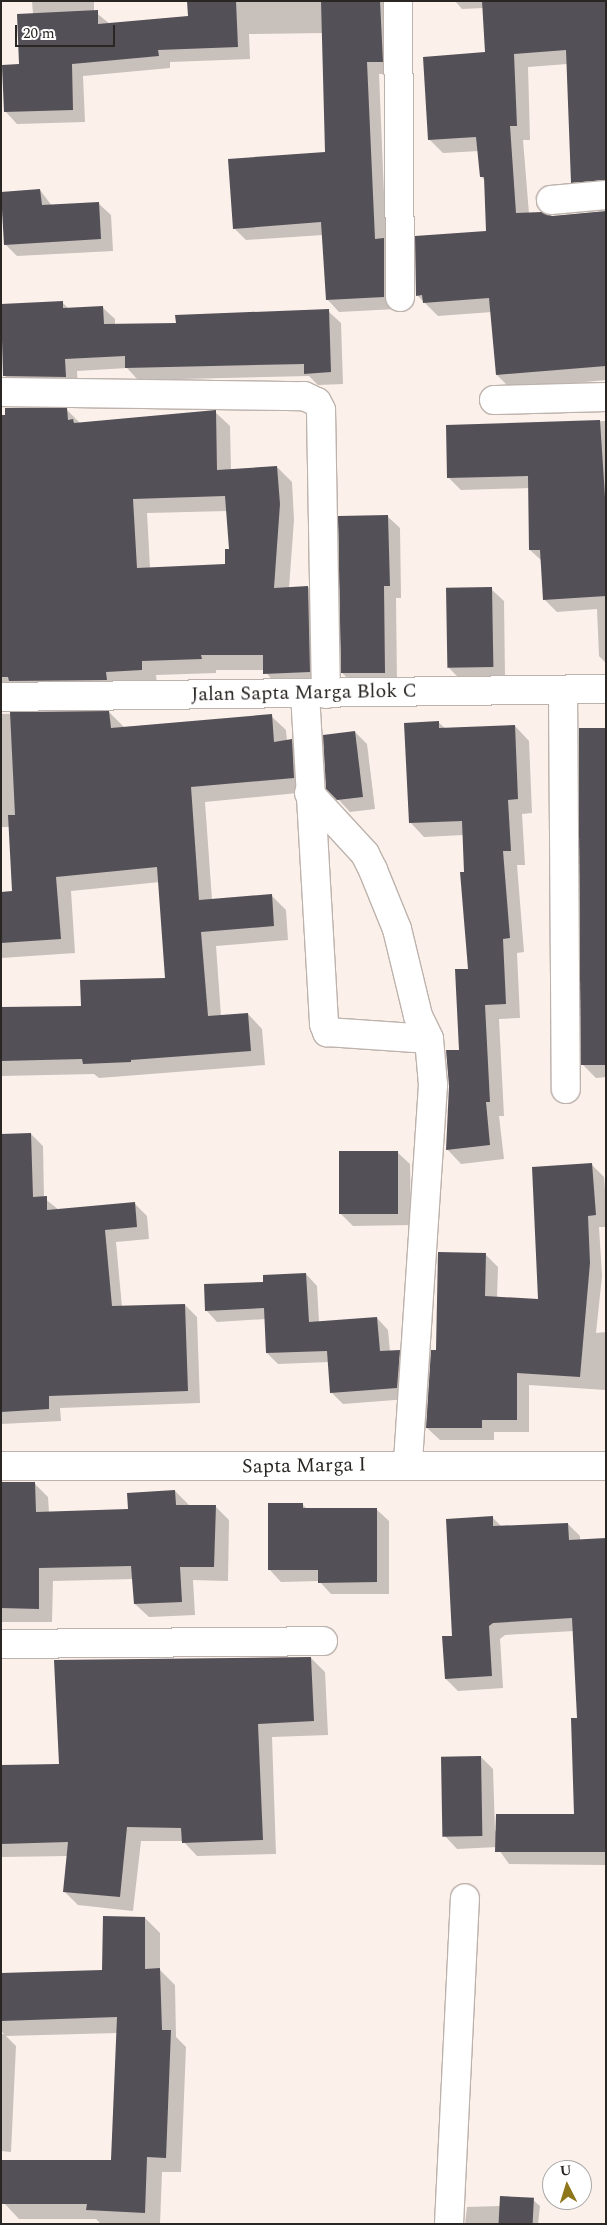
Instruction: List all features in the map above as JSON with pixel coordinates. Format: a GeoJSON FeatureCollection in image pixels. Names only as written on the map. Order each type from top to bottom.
{"type":"FeatureCollection","features":[{"type":"Feature","properties":{"kind":"street"},"geometry":{"type":"LineString","coordinates":[[398,1],[400,297]]}},
{"type":"Feature","properties":{"kind":"street"},"geometry":{"type":"LineString","coordinates":[[551,200],[606,195]]}},
{"type":"Feature","properties":{"kind":"street"},"geometry":{"type":"LineString","coordinates":[[1,392],[304,396],[317,402],[321,410],[315,693],[309,793],[324,1024],[327,1032],[429,1040]]}},
{"type":"Feature","properties":{"kind":"street"},"geometry":{"type":"LineString","coordinates":[[494,400],[606,397]]}},
{"type":"Feature","properties":{"kind":"street","name":"Jalan Sapta Marga Blok C"},"geometry":{"type":"LineString","coordinates":[[1,697],[606,689]]}},
{"type":"Feature","properties":{"kind":"street"},"geometry":{"type":"LineString","coordinates":[[563,690],[566,1089]]}},
{"type":"Feature","properties":{"kind":"street"},"geometry":{"type":"LineString","coordinates":[[309,793],[365,854],[373,870],[397,930],[418,1016],[429,1040],[433,1085],[408,1465]]}},
{"type":"Feature","properties":{"kind":"street","name":"Sapta Marga I"},"geometry":{"type":"LineString","coordinates":[[1,1466],[606,1466]]}},
{"type":"Feature","properties":{"kind":"street"},"geometry":{"type":"LineString","coordinates":[[1,1644],[323,1641]]}},
{"type":"Feature","properties":{"kind":"street"},"geometry":{"type":"LineString","coordinates":[[449,2224],[466,1898]]}},
{"type":"Feature","properties":{"kind":"building"},"geometry":{"type":"Polygon","coordinates":[[[187,1],[236,1],[238,47],[158,50],[159,56],[72,64],[73,110],[4,112],[2,65],[19,64],[17,14],[98,10],[98,24],[188,16],[187,1]]]}},
{"type":"Feature","properties":{"kind":"building"},"geometry":{"type":"Polygon","coordinates":[[[321,1],[380,1],[383,62],[367,62],[375,239],[384,238],[384,297],[326,300],[321,222],[233,229],[228,159],[325,152],[321,1]]]}},
{"type":"Feature","properties":{"kind":"building"},"geometry":{"type":"Polygon","coordinates":[[[482,1],[606,1],[606,180],[571,183],[566,50],[514,54],[517,126],[510,126],[516,213],[542,212],[552,216],[606,211],[606,366],[496,375],[489,298],[423,303],[422,295],[416,296],[415,236],[486,231],[484,177],[480,177],[476,137],[428,140],[423,57],[485,52],[482,1]]]}},
{"type":"Feature","properties":{"kind":"building"},"geometry":{"type":"Polygon","coordinates":[[[40,189],[42,205],[99,202],[101,239],[4,245],[1,192],[40,189]]]}},
{"type":"Feature","properties":{"kind":"building"},"geometry":{"type":"Polygon","coordinates":[[[63,301],[63,308],[103,306],[104,324],[176,323],[175,315],[329,309],[331,372],[304,374],[304,364],[125,368],[125,356],[65,359],[66,377],[3,376],[1,304],[63,301]]]}},
{"type":"Feature","properties":{"kind":"building"},"geometry":{"type":"Polygon","coordinates":[[[5,408],[67,408],[68,420],[73,419],[74,423],[216,410],[217,470],[277,466],[280,504],[274,588],[308,586],[310,672],[263,674],[263,655],[201,655],[202,659],[142,661],[142,670],[106,672],[107,680],[9,681],[8,677],[1,677],[1,415],[5,415],[5,408]],[[225,496],[133,499],[137,568],[225,564],[225,549],[229,549],[225,496]]]}},
{"type":"Feature","properties":{"kind":"building"},"geometry":{"type":"Polygon","coordinates":[[[600,420],[606,512],[606,596],[543,600],[540,550],[529,550],[528,476],[447,478],[446,425],[600,420]]]}},
{"type":"Feature","properties":{"kind":"building"},"geometry":{"type":"Polygon","coordinates":[[[388,515],[390,586],[384,586],[385,673],[341,673],[338,516],[388,515]]]}},
{"type":"Feature","properties":{"kind":"building"},"geometry":{"type":"Polygon","coordinates":[[[492,587],[493,667],[447,668],[446,588],[492,587]]]}},
{"type":"Feature","properties":{"kind":"building"},"geometry":{"type":"Polygon","coordinates":[[[109,711],[111,728],[272,714],[274,742],[292,739],[294,778],[191,787],[199,900],[272,894],[274,926],[201,932],[208,1016],[248,1013],[251,1051],[131,1060],[131,1062],[83,1064],[82,1059],[1,1061],[1,1007],[81,1006],[80,980],[165,978],[157,867],[56,877],[61,939],[1,943],[1,892],[12,891],[8,815],[15,815],[10,712],[109,711]]]}},
{"type":"Feature","properties":{"kind":"building"},"geometry":{"type":"Polygon","coordinates":[[[439,721],[439,728],[515,725],[518,799],[508,800],[511,851],[503,851],[510,938],[503,939],[506,1004],[485,1005],[490,1102],[486,1102],[490,1145],[446,1150],[449,1086],[446,1050],[459,1050],[455,969],[468,969],[460,872],[464,872],[462,821],[409,823],[404,723],[439,721]]]}},
{"type":"Feature","properties":{"kind":"building"},"geometry":{"type":"Polygon","coordinates":[[[579,728],[606,728],[606,1065],[579,1065],[579,728]]]}},
{"type":"Feature","properties":{"kind":"building"},"geometry":{"type":"Polygon","coordinates":[[[355,731],[363,797],[337,800],[326,789],[323,735],[355,731]]]}},
{"type":"Feature","properties":{"kind":"building"},"geometry":{"type":"Polygon","coordinates":[[[31,1133],[33,1197],[47,1196],[47,1210],[135,1202],[137,1227],[105,1230],[112,1306],[185,1304],[188,1391],[49,1396],[49,1409],[1,1412],[1,1134],[31,1133]]]}},
{"type":"Feature","properties":{"kind":"building"},"geometry":{"type":"Polygon","coordinates":[[[339,1151],[398,1151],[398,1214],[339,1214],[339,1151]]]}},
{"type":"Feature","properties":{"kind":"building"},"geometry":{"type":"Polygon","coordinates":[[[592,1163],[596,1215],[588,1216],[590,1263],[580,1377],[517,1373],[517,1420],[482,1420],[482,1428],[426,1428],[431,1350],[436,1350],[438,1252],[486,1253],[485,1296],[538,1299],[532,1167],[592,1163]]]}},
{"type":"Feature","properties":{"kind":"building"},"geometry":{"type":"Polygon","coordinates":[[[306,1273],[309,1322],[377,1317],[380,1351],[400,1350],[397,1388],[330,1393],[327,1351],[266,1353],[264,1308],[205,1311],[204,1284],[263,1282],[263,1275],[306,1273]]]}},
{"type":"Feature","properties":{"kind":"building"},"geometry":{"type":"Polygon","coordinates":[[[1,1482],[35,1482],[36,1512],[128,1509],[127,1493],[175,1490],[176,1505],[216,1505],[214,1567],[180,1567],[182,1602],[134,1604],[131,1566],[39,1568],[39,1609],[1,1608],[1,1482]]]}},
{"type":"Feature","properties":{"kind":"building"},"geometry":{"type":"Polygon","coordinates":[[[268,1503],[303,1503],[303,1508],[377,1508],[377,1582],[318,1583],[318,1570],[268,1570],[268,1503]]]}},
{"type":"Feature","properties":{"kind":"building"},"geometry":{"type":"Polygon","coordinates":[[[493,1516],[493,1526],[568,1523],[569,1540],[606,1538],[606,1852],[495,1852],[496,1814],[574,1814],[571,1718],[577,1718],[572,1618],[493,1623],[489,1626],[492,1676],[445,1679],[442,1636],[452,1636],[446,1519],[493,1516]]]}},
{"type":"Feature","properties":{"kind":"building"},"geometry":{"type":"Polygon","coordinates":[[[311,1657],[314,1721],[258,1724],[263,1840],[182,1843],[181,1828],[127,1827],[120,1897],[63,1892],[68,1842],[1,1844],[1,1765],[59,1764],[54,1660],[311,1657]]]}},
{"type":"Feature","properties":{"kind":"building"},"geometry":{"type":"Polygon","coordinates":[[[481,1756],[482,1836],[442,1837],[441,1757],[481,1756]]]}},
{"type":"Feature","properties":{"kind":"building"},"geometry":{"type":"Polygon","coordinates":[[[103,1916],[145,1917],[145,1969],[160,1968],[162,2030],[171,2030],[166,2158],[147,2157],[145,2213],[86,2210],[87,2204],[1,2204],[1,2160],[111,2160],[117,2017],[1,2021],[1,1973],[102,1970],[103,1916]]]}},
{"type":"Feature","properties":{"kind":"building"},"geometry":{"type":"Polygon","coordinates":[[[500,2196],[534,2198],[533,2224],[499,2224],[500,2196]]]}}]}
